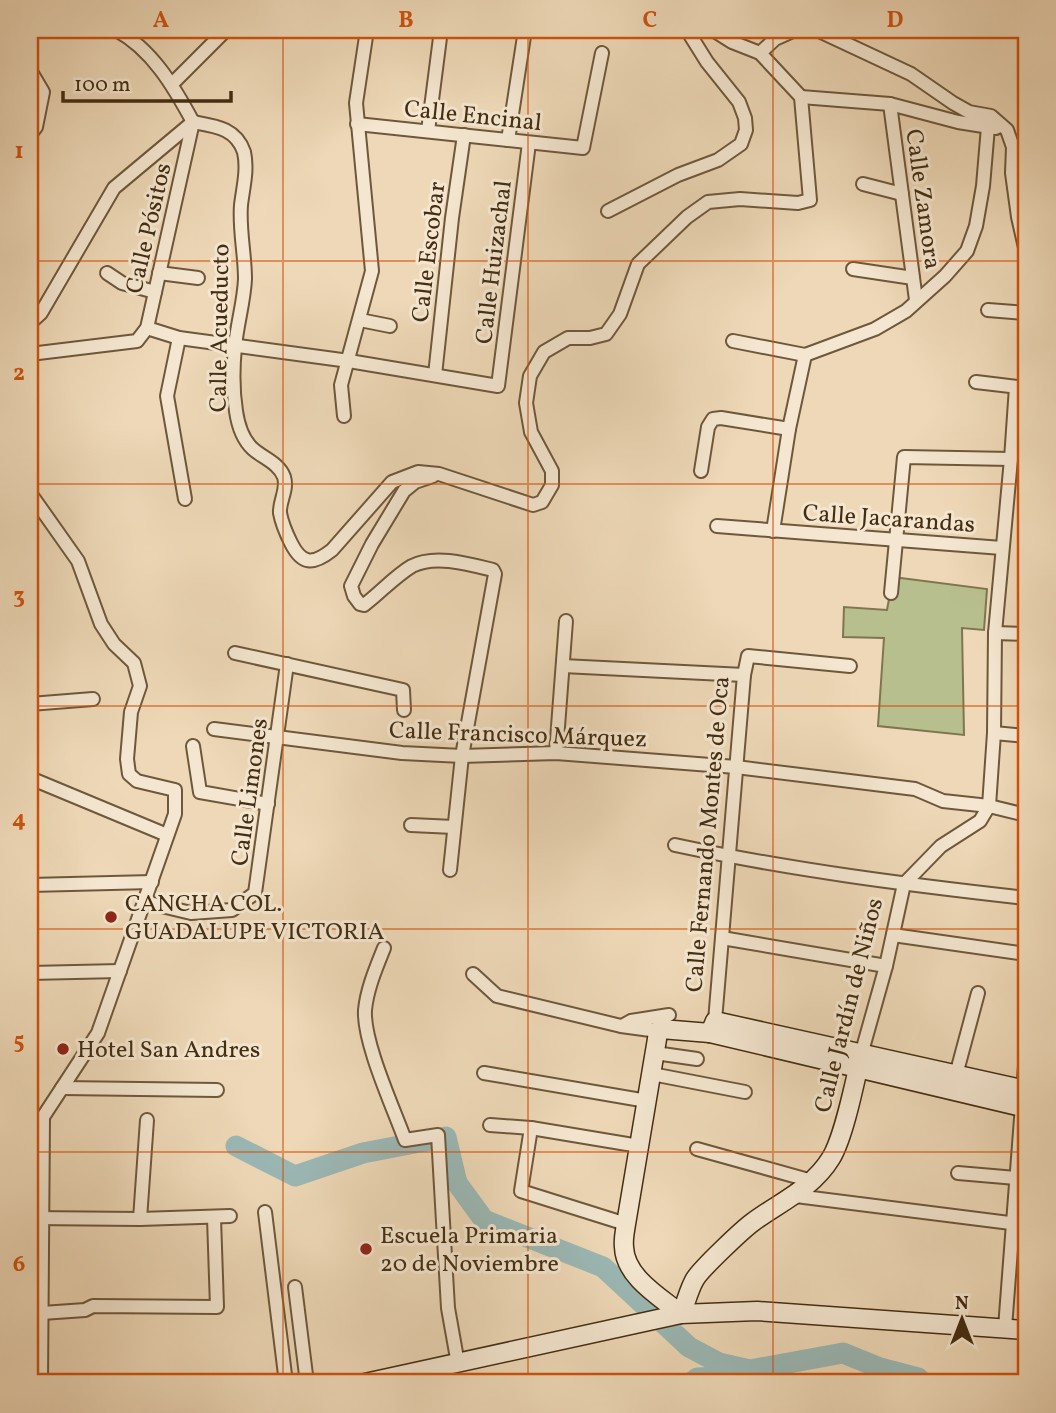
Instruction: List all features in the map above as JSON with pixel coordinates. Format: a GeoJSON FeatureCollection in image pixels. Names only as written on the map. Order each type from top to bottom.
{"type":"FeatureCollection","features":[{"type":"Feature","properties":{"kind":"main road"},"geometry":{"type":"LineString","coordinates":[[681,1314],[635,1274],[624,1248],[658,1031],[713,1027],[1024,1098]]}},
{"type":"Feature","properties":{"kind":"main road"},"geometry":{"type":"LineString","coordinates":[[860,1062],[956,1075],[1024,1098]]}},
{"type":"Feature","properties":{"kind":"main road","name":"Calle Jardín de Niños"},"geometry":{"type":"LineString","coordinates":[[681,1314],[695,1278],[751,1223],[796,1196],[831,1158],[860,1062]]}},
{"type":"Feature","properties":{"kind":"main road"},"geometry":{"type":"LineString","coordinates":[[365,1383],[681,1314],[757,1311],[1026,1330]]}},
{"type":"Feature","properties":{"kind":"main road"},"geometry":{"type":"LineString","coordinates":[[30,1382],[36,1383]]}},
{"type":"Feature","properties":{"kind":"street"},"geometry":{"type":"LineString","coordinates":[[30,323],[41,313],[114,188],[193,122],[173,83],[134,34],[116,30]]}},
{"type":"Feature","properties":{"kind":"street"},"geometry":{"type":"LineString","coordinates":[[173,83],[226,30]]}},
{"type":"Feature","properties":{"kind":"street"},"geometry":{"type":"LineString","coordinates":[[344,416],[341,385],[372,271],[356,103],[367,30]]}},
{"type":"Feature","properties":{"kind":"street"},"geometry":{"type":"LineString","coordinates":[[428,131],[441,30]]}},
{"type":"Feature","properties":{"kind":"street"},"geometry":{"type":"LineString","coordinates":[[508,140],[525,30]]}},
{"type":"Feature","properties":{"kind":"street"},"geometry":{"type":"LineString","coordinates":[[608,211],[678,175],[718,160],[741,144],[746,130],[739,102],[707,62],[687,30]]}},
{"type":"Feature","properties":{"kind":"street"},"geometry":{"type":"LineString","coordinates":[[713,30],[760,53],[801,97],[890,104],[958,122],[1007,130]]}},
{"type":"Feature","properties":{"kind":"street"},"geometry":{"type":"LineString","coordinates":[[760,53],[775,39],[795,30]]}},
{"type":"Feature","properties":{"kind":"street"},"geometry":{"type":"LineString","coordinates":[[817,30],[911,74],[969,112],[991,116],[1007,130],[1013,147],[1012,173],[1016,206],[1026,252]]}},
{"type":"Feature","properties":{"kind":"street","name":"Calle Encinal"},"geometry":{"type":"LineString","coordinates":[[357,124],[583,148],[602,53]]}},
{"type":"Feature","properties":{"kind":"street"},"geometry":{"type":"LineString","coordinates":[[30,70],[43,92],[36,127],[30,135]]}},
{"type":"Feature","properties":{"kind":"street","name":"Calle Acueducto"},"geometry":{"type":"LineString","coordinates":[[193,122],[225,128],[235,136],[243,152],[246,171],[241,206],[241,242],[245,277],[235,347],[235,409],[241,433],[253,449],[274,464],[283,475],[286,491],[280,510],[284,530],[295,552],[303,560],[310,561],[322,558],[332,550],[392,482],[418,472],[439,474],[533,505],[542,502],[551,485],[552,471],[531,432],[526,403],[530,376],[544,352],[568,338],[590,338],[607,334],[620,314],[638,264],[687,217],[708,202],[740,199],[798,203],[810,200],[801,97]]}},
{"type":"Feature","properties":{"kind":"street","name":"Calle Zamora"},"geometry":{"type":"LineString","coordinates":[[890,104],[916,300]]}},
{"type":"Feature","properties":{"kind":"street","name":"Calle Pósitos"},"geometry":{"type":"LineString","coordinates":[[30,354],[137,341],[147,328],[193,122]]}},
{"type":"Feature","properties":{"kind":"street"},"geometry":{"type":"LineString","coordinates":[[733,341],[805,355],[875,329],[906,311],[945,276],[967,251],[976,226],[983,186],[988,127]]}},
{"type":"Feature","properties":{"kind":"street","name":"Calle Escobar"},"geometry":{"type":"LineString","coordinates":[[435,375],[464,135]]}},
{"type":"Feature","properties":{"kind":"street","name":"Calle Huizachal"},"geometry":{"type":"LineString","coordinates":[[435,375],[498,386],[529,143]]}},
{"type":"Feature","properties":{"kind":"street"},"geometry":{"type":"LineString","coordinates":[[863,184],[902,194]]}},
{"type":"Feature","properties":{"kind":"street"},"geometry":{"type":"LineString","coordinates":[[853,269],[914,278]]}},
{"type":"Feature","properties":{"kind":"street"},"geometry":{"type":"LineString","coordinates":[[107,273],[122,283],[155,292]]}},
{"type":"Feature","properties":{"kind":"street"},"geometry":{"type":"LineString","coordinates":[[159,273],[198,278]]}},
{"type":"Feature","properties":{"kind":"street"},"geometry":{"type":"LineString","coordinates":[[988,310],[1026,313]]}},
{"type":"Feature","properties":{"kind":"street"},"geometry":{"type":"LineString","coordinates":[[360,320],[390,326]]}},
{"type":"Feature","properties":{"kind":"street"},"geometry":{"type":"LineString","coordinates":[[147,328],[179,338],[349,360],[435,375]]}},
{"type":"Feature","properties":{"kind":"street"},"geometry":{"type":"LineString","coordinates":[[179,338],[167,396],[185,499]]}},
{"type":"Feature","properties":{"kind":"street"},"geometry":{"type":"LineString","coordinates":[[773,531],[789,429],[805,355]]}},
{"type":"Feature","properties":{"kind":"street"},"geometry":{"type":"LineString","coordinates":[[976,382],[1021,388],[995,633],[994,733],[989,807]]}},
{"type":"Feature","properties":{"kind":"street"},"geometry":{"type":"LineString","coordinates":[[701,471],[708,427],[713,419],[789,429]]}},
{"type":"Feature","properties":{"kind":"street"},"geometry":{"type":"LineString","coordinates":[[891,593],[904,457],[1026,456]]}},
{"type":"Feature","properties":{"kind":"street"},"geometry":{"type":"LineString","coordinates":[[439,474],[415,482],[404,491],[372,544],[351,586],[354,596],[362,605],[411,567],[423,562],[466,563],[494,572],[496,578],[462,756],[450,870]]}},
{"type":"Feature","properties":{"kind":"street"},"geometry":{"type":"LineString","coordinates":[[30,493],[78,561],[101,624],[114,644],[134,663],[140,686],[131,712],[127,759],[129,774],[137,781],[175,790],[175,814],[98,1033],[43,1117],[35,1218],[42,1313],[41,1383]]}},
{"type":"Feature","properties":{"kind":"street","name":"Calle Jacarandas"},"geometry":{"type":"LineString","coordinates":[[717,526],[1002,548]]}},
{"type":"Feature","properties":{"kind":"street"},"geometry":{"type":"LineString","coordinates":[[556,753],[566,621]]}},
{"type":"Feature","properties":{"kind":"street"},"geometry":{"type":"LineString","coordinates":[[995,633],[1026,634]]}},
{"type":"Feature","properties":{"kind":"street"},"geometry":{"type":"LineString","coordinates":[[235,653],[403,690],[404,710]]}},
{"type":"Feature","properties":{"kind":"street","name":"Calle Fernando Montes de Oca"},"geometry":{"type":"LineString","coordinates":[[713,1027],[744,676],[748,656],[850,666]]}},
{"type":"Feature","properties":{"kind":"street","name":"Calle Limones"},"geometry":{"type":"LineString","coordinates":[[145,902],[191,913],[232,910],[256,893],[287,664]]}},
{"type":"Feature","properties":{"kind":"street"},"geometry":{"type":"LineString","coordinates":[[563,666],[744,676]]}},
{"type":"Feature","properties":{"kind":"street"},"geometry":{"type":"LineString","coordinates":[[30,704],[93,699]]}},
{"type":"Feature","properties":{"kind":"street","name":"Calle Francisco Márquez"},"geometry":{"type":"LineString","coordinates":[[214,729],[402,753],[462,756],[556,753],[736,767],[915,789],[943,800],[1026,815]]}},
{"type":"Feature","properties":{"kind":"street"},"geometry":{"type":"LineString","coordinates":[[994,733],[1026,736]]}},
{"type":"Feature","properties":{"kind":"street"},"geometry":{"type":"LineString","coordinates":[[193,746],[200,792],[268,804]]}},
{"type":"Feature","properties":{"kind":"street"},"geometry":{"type":"LineString","coordinates":[[30,778],[167,835]]}},
{"type":"Feature","properties":{"kind":"street","name":"Calle Jardín de Niños"},"geometry":{"type":"LineString","coordinates":[[860,1062],[886,966],[904,884],[941,846],[980,821],[989,807]]}},
{"type":"Feature","properties":{"kind":"street"},"geometry":{"type":"LineString","coordinates":[[411,825],[454,827]]}},
{"type":"Feature","properties":{"kind":"street"},"geometry":{"type":"LineString","coordinates":[[675,845],[904,884],[1026,898]]}},
{"type":"Feature","properties":{"kind":"street"},"geometry":{"type":"LineString","coordinates":[[30,886],[152,882]]}},
{"type":"Feature","properties":{"kind":"street"},"geometry":{"type":"LineString","coordinates":[[893,935],[1026,954]]}},
{"type":"Feature","properties":{"kind":"street"},"geometry":{"type":"LineString","coordinates":[[722,937],[886,966]]}},
{"type":"Feature","properties":{"kind":"street"},"geometry":{"type":"LineString","coordinates":[[384,948],[369,990],[365,1010],[366,1032],[405,1140],[438,1135],[448,1308],[458,1364]]}},
{"type":"Feature","properties":{"kind":"street"},"geometry":{"type":"LineString","coordinates":[[30,973],[120,971]]}},
{"type":"Feature","properties":{"kind":"street"},"geometry":{"type":"LineString","coordinates":[[473,974],[497,996],[621,1026],[658,1031]]}},
{"type":"Feature","properties":{"kind":"street"},"geometry":{"type":"LineString","coordinates":[[956,1075],[978,993]]}},
{"type":"Feature","properties":{"kind":"street"},"geometry":{"type":"LineString","coordinates":[[621,1026],[631,1021],[669,1015]]}},
{"type":"Feature","properties":{"kind":"street"},"geometry":{"type":"LineString","coordinates":[[655,1053],[697,1059]]}},
{"type":"Feature","properties":{"kind":"street"},"geometry":{"type":"LineString","coordinates":[[1005,1328],[1026,1053]]}},
{"type":"Feature","properties":{"kind":"street"},"geometry":{"type":"LineString","coordinates":[[484,1073],[647,1101]]}},
{"type":"Feature","properties":{"kind":"street"},"geometry":{"type":"LineString","coordinates":[[652,1074],[745,1092]]}},
{"type":"Feature","properties":{"kind":"street"},"geometry":{"type":"LineString","coordinates":[[62,1088],[217,1090]]}},
{"type":"Feature","properties":{"kind":"street"},"geometry":{"type":"LineString","coordinates":[[140,1219],[147,1121]]}},
{"type":"Feature","properties":{"kind":"street"},"geometry":{"type":"LineString","coordinates":[[490,1125],[531,1128],[639,1146]]}},
{"type":"Feature","properties":{"kind":"street"},"geometry":{"type":"LineString","coordinates":[[531,1128],[521,1191],[626,1224]]}},
{"type":"Feature","properties":{"kind":"street"},"geometry":{"type":"LineString","coordinates":[[697,1149],[812,1181]]}},
{"type":"Feature","properties":{"kind":"street"},"geometry":{"type":"LineString","coordinates":[[958,1173],[1016,1178]]}},
{"type":"Feature","properties":{"kind":"street"},"geometry":{"type":"LineString","coordinates":[[796,1196],[1026,1225]]}},
{"type":"Feature","properties":{"kind":"street"},"geometry":{"type":"LineString","coordinates":[[265,1212],[286,1383]]}},
{"type":"Feature","properties":{"kind":"street"},"geometry":{"type":"LineString","coordinates":[[35,1218],[230,1216]]}},
{"type":"Feature","properties":{"kind":"street"},"geometry":{"type":"LineString","coordinates":[[42,1313],[85,1310],[93,1306],[217,1307],[215,1218]]}},
{"type":"Feature","properties":{"kind":"street"},"geometry":{"type":"LineString","coordinates":[[295,1287],[307,1383]]}},
{"type":"Feature","properties":{"kind":"green space"},"geometry":{"type":"Polygon","coordinates":[[[893,577],[987,589],[984,630],[962,628],[964,735],[878,726],[884,638],[843,637],[844,607],[887,610],[893,577]]]}},
{"type":"Feature","properties":{"kind":"waterway"},"geometry":{"type":"LineString","coordinates":[[236,1146],[295,1176],[363,1153],[446,1137],[457,1183],[484,1220],[603,1267],[689,1347],[719,1363],[750,1370],[843,1353],[880,1368],[918,1378],[923,1383]]}},
{"type":"Feature","properties":{"kind":"waterway"},"geometry":{"type":"LineString","coordinates":[[691,1383],[697,1378],[722,1377],[731,1366]]}},
{"type":"Feature","properties":{"kind":"place","name":"CANCHA COL. GUADALUPE VICTORIA"},"geometry":{"type":"Point","coordinates":[111,917]}},
{"type":"Feature","properties":{"kind":"place","name":"Hotel San Andres"},"geometry":{"type":"Point","coordinates":[63,1049]}},
{"type":"Feature","properties":{"kind":"place","name":"Escuela Primaria 20 de Noviembre"},"geometry":{"type":"Point","coordinates":[366,1249]}}]}
